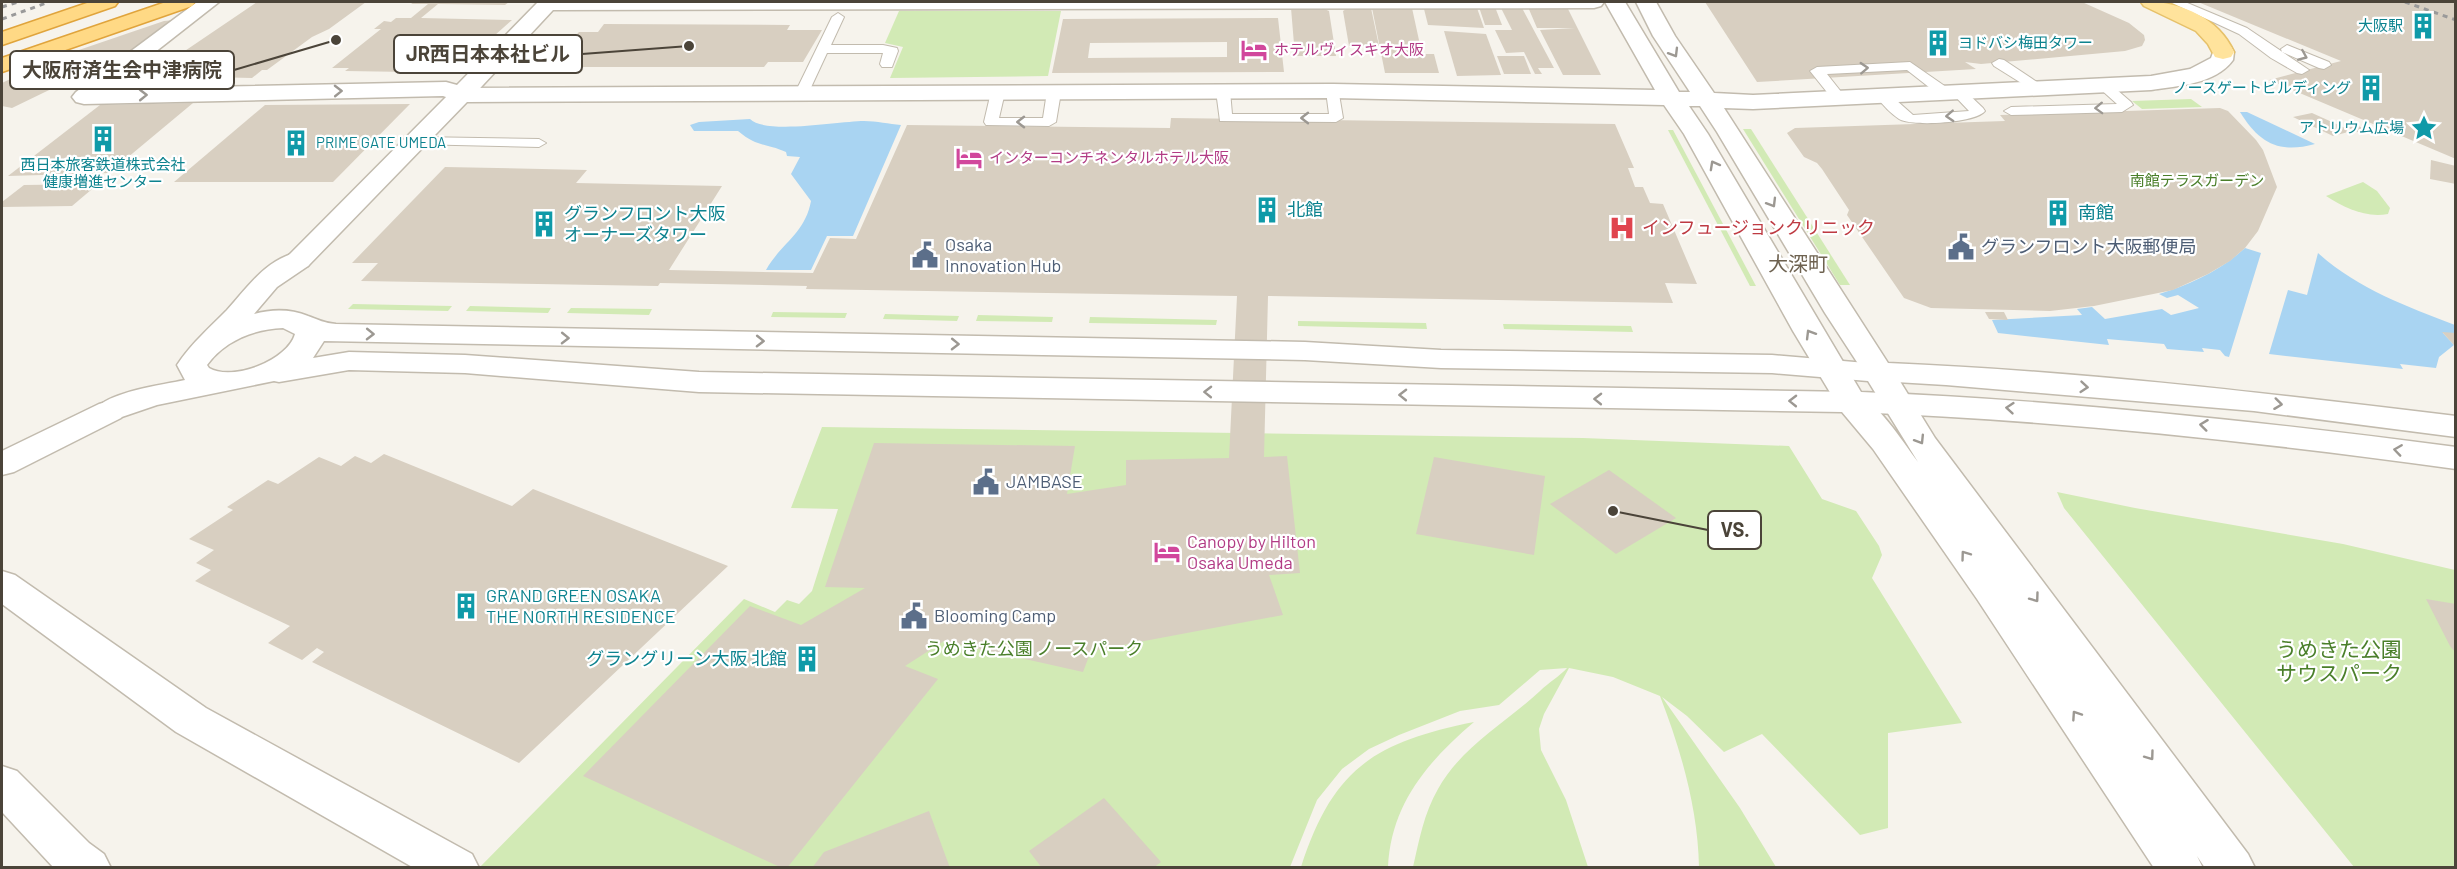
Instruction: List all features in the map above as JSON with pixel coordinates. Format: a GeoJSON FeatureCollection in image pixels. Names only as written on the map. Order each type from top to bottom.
{"type":"FeatureCollection","features":[{"type":"Feature","properties":{"kind":"highway"},"geometry":{"type":"LineString","coordinates":[[2,39],[108,2]]}},
{"type":"Feature","properties":{"kind":"highway"},"geometry":{"type":"LineString","coordinates":[[2,52],[150,2]]}},
{"type":"Feature","properties":{"kind":"highway"},"geometry":{"type":"LineString","coordinates":[[2,65],[185,2]]}},
{"type":"Feature","properties":{"kind":"main road"},"geometry":{"type":"LineString","coordinates":[[2151,2],[2198,24],[2213,35],[2223,52]]}},
{"type":"Feature","properties":{"kind":"street"},"geometry":{"type":"LineString","coordinates":[[209,2],[84,97],[446,89],[461,95],[1333,91],[1615,96],[1754,102],[2104,86],[2184,78],[2215,66],[2222,60],[2223,52]]}},
{"type":"Feature","properties":{"kind":"street"},"geometry":{"type":"LineString","coordinates":[[298,260],[278,296],[280,310],[302,326],[311,341],[304,351],[272,371],[239,380],[208,380],[196,374],[192,365],[205,347],[239,314],[252,296],[267,281],[298,260],[417,141],[548,3],[1594,2]]}},
{"type":"Feature","properties":{"kind":"street"},"geometry":{"type":"LineString","coordinates":[[1616,2],[1656,75],[1696,134],[1851,402],[1885,441],[1990,589],[2180,867]]}},
{"type":"Feature","properties":{"kind":"street"},"geometry":{"type":"LineString","coordinates":[[1646,2],[1682,65],[1729,132],[1922,444],[2232,867]]}},
{"type":"Feature","properties":{"kind":"street"},"geometry":{"type":"LineString","coordinates":[[110,411],[205,347],[251,323],[273,320],[302,326],[1293,351],[1441,359],[1772,364],[1831,369],[1889,388],[1995,407],[2185,423],[2456,458]]}},
{"type":"Feature","properties":{"kind":"street"},"geometry":{"type":"LineString","coordinates":[[2,464],[110,411],[150,397],[349,361],[465,364],[699,382],[1851,402],[1889,388],[1958,376],[2254,401],[2456,427]]}},
{"type":"Feature","properties":{"kind":"street"},"geometry":{"type":"LineString","coordinates":[[2,585],[191,720],[456,867]]}},
{"type":"Feature","properties":{"kind":"street"},"geometry":{"type":"LineString","coordinates":[[2,784],[74,864]]}},
{"type":"Feature","properties":{"kind":"lane"},"geometry":{"type":"LineString","coordinates":[[2175,2],[2324,65]]}},
{"type":"Feature","properties":{"kind":"lane"},"geometry":{"type":"LineString","coordinates":[[802,93],[838,17]]}},
{"type":"Feature","properties":{"kind":"lane"},"geometry":{"type":"LineString","coordinates":[[2243,31],[2276,55],[2302,70]]}},
{"type":"Feature","properties":{"kind":"lane"},"geometry":{"type":"LineString","coordinates":[[823,49],[892,51],[887,64]]}},
{"type":"Feature","properties":{"kind":"lane"},"geometry":{"type":"LineString","coordinates":[[2004,62],[2013,74],[2039,88]]}},
{"type":"Feature","properties":{"kind":"lane"},"geometry":{"type":"LineString","coordinates":[[1839,98],[1817,71],[1911,66],[1978,111],[1972,115],[1912,119],[1904,116],[1882,95]]}},
{"type":"Feature","properties":{"kind":"lane"},"geometry":{"type":"LineString","coordinates":[[1927,72],[1951,92]]}},
{"type":"Feature","properties":{"kind":"lane"},"geometry":{"type":"LineString","coordinates":[[2011,111],[2122,108],[2126,105],[2104,86]]}},
{"type":"Feature","properties":{"kind":"lane"},"geometry":{"type":"LineString","coordinates":[[417,141],[539,143]]}},
{"type":"Feature","properties":{"kind":"green space"},"geometry":{"type":"Polygon","coordinates":[[[899,11],[1061,11],[1048,76],[890,78],[903,47],[885,43],[899,11]]]}},
{"type":"Feature","properties":{"kind":"green space"},"geometry":{"type":"Polygon","coordinates":[[[2191,99],[2202,107],[2142,109],[2132,101],[2191,99]]]}},
{"type":"Feature","properties":{"kind":"green space"},"geometry":{"type":"Polygon","coordinates":[[[1743,129],[1751,129],[1850,285],[1840,285],[1743,129]]]}},
{"type":"Feature","properties":{"kind":"green space"},"geometry":{"type":"Polygon","coordinates":[[[1668,130],[1673,130],[1756,286],[1750,286],[1668,130]]]}},
{"type":"Feature","properties":{"kind":"green space"},"geometry":{"type":"Polygon","coordinates":[[[2363,182],[2377,191],[2390,208],[2388,214],[2371,215],[2356,211],[2326,196],[2363,182]]]}},
{"type":"Feature","properties":{"kind":"green space"},"geometry":{"type":"Polygon","coordinates":[[[353,304],[452,306],[448,311],[348,309],[353,304]]]}},
{"type":"Feature","properties":{"kind":"green space"},"geometry":{"type":"Polygon","coordinates":[[[470,306],[551,308],[548,313],[466,311],[470,306]]]}},
{"type":"Feature","properties":{"kind":"green space"},"geometry":{"type":"Polygon","coordinates":[[[571,308],[652,309],[649,315],[567,313],[571,308]]]}},
{"type":"Feature","properties":{"kind":"green space"},"geometry":{"type":"Polygon","coordinates":[[[773,312],[847,313],[845,318],[771,317],[773,312]]]}},
{"type":"Feature","properties":{"kind":"green space"},"geometry":{"type":"Polygon","coordinates":[[[885,314],[959,316],[957,321],[883,319],[885,314]]]}},
{"type":"Feature","properties":{"kind":"green space"},"geometry":{"type":"Polygon","coordinates":[[[978,315],[1053,317],[1052,322],[976,321],[978,315]]]}},
{"type":"Feature","properties":{"kind":"green space"},"geometry":{"type":"Polygon","coordinates":[[[1090,317],[1217,320],[1216,325],[1089,323],[1090,317]]]}},
{"type":"Feature","properties":{"kind":"green space"},"geometry":{"type":"Polygon","coordinates":[[[1298,321],[1426,323],[1427,329],[1298,326],[1298,321]]]}},
{"type":"Feature","properties":{"kind":"green space"},"geometry":{"type":"Polygon","coordinates":[[[1503,324],[1631,326],[1633,332],[1504,329],[1503,324]]]}},
{"type":"Feature","properties":{"kind":"green space","name":"うめきた公園 ノースパーク"},"geometry":{"type":"Polygon","coordinates":[[[822,427],[1583,438],[1789,446],[1822,499],[1856,511],[1879,546],[1882,555],[1872,578],[1962,723],[1888,733],[1888,828],[1860,835],[1762,734],[1724,752],[1687,716],[1662,697],[1740,808],[1776,867],[1699,867],[1695,823],[1687,780],[1660,696],[1613,677],[1569,668],[1544,714],[1539,729],[1541,750],[1566,800],[1588,867],[1413,867],[1429,808],[1448,774],[1471,748],[1567,668],[1540,670],[1499,705],[1460,711],[1369,749],[1342,769],[1317,800],[1290,867],[479,868],[744,599],[775,612],[787,600],[799,604],[812,591],[838,509],[791,508],[822,427]]]}},
{"type":"Feature","properties":{"kind":"green space","name":"うめきた公園 サウスパーク"},"geometry":{"type":"Polygon","coordinates":[[[2057,492],[2343,544],[2455,570],[2455,867],[2354,867],[2064,508],[2057,492]]]}},
{"type":"Feature","properties":{"kind":"green space"},"geometry":{"type":"Polygon","coordinates":[[[1474,722],[1427,768],[1404,804],[1396,823],[1388,867],[1301,867],[1328,805],[1344,783],[1362,765],[1384,751],[1410,739],[1474,722]]]}},
{"type":"Feature","properties":{"kind":"water"},"geometry":{"type":"Polygon","coordinates":[[[2240,112],[2247,112],[2315,144],[2291,148],[2271,143],[2247,123],[2240,112]]]}},
{"type":"Feature","properties":{"kind":"water"},"geometry":{"type":"Polygon","coordinates":[[[750,119],[759,124],[787,127],[864,121],[901,125],[853,236],[827,236],[811,270],[766,270],[804,222],[808,212],[811,201],[791,174],[800,157],[787,156],[786,152],[756,142],[738,131],[694,131],[690,125],[699,122],[750,119]]]}},
{"type":"Feature","properties":{"kind":"water"},"geometry":{"type":"Polygon","coordinates":[[[2245,248],[2261,253],[2229,357],[2220,350],[2202,348],[2204,352],[2167,349],[2164,344],[2107,339],[2109,345],[1998,333],[1992,320],[2082,315],[2077,309],[2092,307],[2105,319],[2162,309],[2171,315],[2199,308],[2178,295],[2167,298],[2159,294],[2205,276],[2245,248]]]}},
{"type":"Feature","properties":{"kind":"water"},"geometry":{"type":"Polygon","coordinates":[[[2318,253],[2333,266],[2366,287],[2455,325],[2455,333],[2443,333],[2454,345],[2439,357],[2436,368],[2400,364],[2403,369],[2269,354],[2288,290],[2307,295],[2318,253]]]}},
{"type":"Feature","properties":{"kind":"building"},"geometry":{"type":"Polygon","coordinates":[[[257,2],[366,2],[329,29],[312,37],[267,70],[262,70],[252,78],[164,76],[156,82],[139,82],[257,2]]]}},
{"type":"Feature","properties":{"kind":"building"},"geometry":{"type":"Polygon","coordinates":[[[414,2],[509,2],[505,5],[438,4],[421,18],[512,20],[468,59],[448,59],[436,70],[345,71],[349,68],[332,68],[381,29],[374,29],[384,21],[411,18],[428,4],[411,4],[414,2]]]}},
{"type":"Feature","properties":{"kind":"building","name":"ヨドバシ梅田タワー"},"geometry":{"type":"Polygon","coordinates":[[[1705,2],[2082,2],[2129,23],[2144,35],[2145,40],[2142,46],[2125,51],[1981,64],[1965,62],[1976,69],[1757,82],[1705,2]]]}},
{"type":"Feature","properties":{"kind":"building","name":"ノースゲートビルディング"},"geometry":{"type":"Polygon","coordinates":[[[2198,2],[2456,2],[2456,159],[2269,80],[2341,61],[2198,2]]]}},
{"type":"Feature","properties":{"kind":"building"},"geometry":{"type":"Polygon","coordinates":[[[1479,7],[1495,7],[1502,25],[1485,25],[1479,7]]]}},
{"type":"Feature","properties":{"kind":"building"},"geometry":{"type":"Polygon","coordinates":[[[1528,7],[1568,9],[1601,75],[1563,75],[1540,30],[1575,28],[1537,28],[1528,7]]]}},
{"type":"Feature","properties":{"kind":"building"},"geometry":{"type":"Polygon","coordinates":[[[1291,8],[1322,8],[1329,11],[1336,56],[1295,56],[1291,8]]]}},
{"type":"Feature","properties":{"kind":"building"},"geometry":{"type":"Polygon","coordinates":[[[1348,8],[1371,8],[1379,46],[1349,46],[1343,11],[1348,8]]]}},
{"type":"Feature","properties":{"kind":"building"},"geometry":{"type":"Polygon","coordinates":[[[1372,8],[1412,8],[1422,54],[1434,54],[1439,73],[1385,73],[1372,8]]]}},
{"type":"Feature","properties":{"kind":"building"},"geometry":{"type":"Polygon","coordinates":[[[1425,8],[1477,8],[1484,28],[1428,25],[1425,8]]]}},
{"type":"Feature","properties":{"kind":"building"},"geometry":{"type":"Polygon","coordinates":[[[1501,8],[1522,8],[1554,68],[1538,68],[1542,74],[1535,74],[1524,52],[1506,53],[1495,30],[1512,30],[1501,8]]]}},
{"type":"Feature","properties":{"kind":"building","name":"ホテルヴィスキオ大阪"},"geometry":{"type":"Polygon","coordinates":[[[1278,18],[1284,72],[1052,73],[1063,19],[1278,18]],[[1227,42],[1090,43],[1088,58],[1227,57],[1227,42]]]}},
{"type":"Feature","properties":{"kind":"building"},"geometry":{"type":"Polygon","coordinates":[[[174,20],[109,69],[48,70],[73,52],[164,21],[174,20]]]}},
{"type":"Feature","properties":{"kind":"building"},"geometry":{"type":"Polygon","coordinates":[[[604,24],[790,25],[787,30],[822,30],[803,62],[768,62],[764,67],[569,67],[575,60],[554,60],[579,32],[598,32],[604,24]]]}},
{"type":"Feature","properties":{"kind":"building"},"geometry":{"type":"Polygon","coordinates":[[[1444,31],[1486,34],[1501,75],[1457,76],[1444,31]]]}},
{"type":"Feature","properties":{"kind":"building"},"geometry":{"type":"Polygon","coordinates":[[[1497,56],[1524,56],[1531,74],[1504,74],[1497,56]]]}},
{"type":"Feature","properties":{"kind":"building"},"geometry":{"type":"Polygon","coordinates":[[[29,70],[76,77],[12,108],[2,106],[2,83],[29,70]]]}},
{"type":"Feature","properties":{"kind":"building","name":"西日本旅客鉄道株式会社 健康増進センター"},"geometry":{"type":"Polygon","coordinates":[[[193,103],[109,173],[8,176],[100,105],[193,103]]]}},
{"type":"Feature","properties":{"kind":"building","name":"PRIME GATE UMEDA"},"geometry":{"type":"Polygon","coordinates":[[[410,104],[333,182],[174,182],[265,105],[410,104]]]}},
{"type":"Feature","properties":{"kind":"building","name":"南館"},"geometry":{"type":"Polygon","coordinates":[[[2220,108],[2228,111],[2256,140],[2263,150],[2277,187],[2258,231],[2245,248],[2230,261],[2208,274],[2173,290],[2094,306],[2050,311],[1931,308],[1904,298],[1847,215],[1849,210],[1822,169],[1817,163],[1804,157],[1787,133],[1795,128],[2005,121],[2000,115],[2220,108]]]}},
{"type":"Feature","properties":{"kind":"building"},"geometry":{"type":"Polygon","coordinates":[[[2312,113],[2352,131],[2333,136],[2293,117],[2312,113]]]}},
{"type":"Feature","properties":{"kind":"building"},"geometry":{"type":"Polygon","coordinates":[[[1171,118],[1615,124],[1634,168],[1628,168],[1635,187],[1643,187],[1650,203],[1663,204],[1697,284],[1665,283],[1673,303],[1268,296],[1264,457],[1287,456],[1300,573],[1269,575],[1283,615],[1091,651],[1083,672],[944,641],[905,666],[938,679],[787,868],[782,868],[583,776],[750,606],[801,625],[865,588],[825,587],[874,443],[1075,446],[1067,494],[1126,485],[1126,460],[1229,458],[1237,296],[806,289],[807,286],[660,283],[658,286],[361,281],[378,263],[352,263],[445,167],[587,170],[576,183],[722,186],[669,270],[813,273],[830,238],[856,239],[907,125],[1170,128],[1171,118]]]}},
{"type":"Feature","properties":{"kind":"building"},"geometry":{"type":"Polygon","coordinates":[[[2354,124],[2367,130],[2357,132],[2344,126],[2354,124]]]}},
{"type":"Feature","properties":{"kind":"building"},"geometry":{"type":"Polygon","coordinates":[[[2431,160],[2456,166],[2456,184],[2430,179],[2431,160]]]}},
{"type":"Feature","properties":{"kind":"building"},"geometry":{"type":"Polygon","coordinates":[[[98,184],[72,206],[2,207],[2,202],[24,185],[98,184]]]}},
{"type":"Feature","properties":{"kind":"building"},"geometry":{"type":"Polygon","coordinates":[[[1985,312],[2004,312],[2008,320],[1989,319],[1985,312]]]}},
{"type":"Feature","properties":{"kind":"building"},"geometry":{"type":"Polygon","coordinates":[[[2442,332],[2456,333],[2456,347],[2454,345],[2442,332]]]}},
{"type":"Feature","properties":{"kind":"building","name":"GRAND GREEN OSAKA THE NORTH RESIDENCE"},"geometry":{"type":"Polygon","coordinates":[[[384,454],[512,506],[533,489],[728,566],[519,763],[312,662],[324,652],[317,648],[302,660],[268,643],[290,626],[195,581],[211,570],[196,563],[214,550],[189,539],[233,510],[227,507],[268,480],[278,484],[319,457],[341,466],[355,456],[371,463],[384,454]]]}},
{"type":"Feature","properties":{"kind":"building"},"geometry":{"type":"Polygon","coordinates":[[[1434,457],[1545,476],[1534,555],[1416,534],[1434,457]]]}},
{"type":"Feature","properties":{"kind":"building"},"geometry":{"type":"Polygon","coordinates":[[[1609,470],[1676,518],[1616,554],[1550,504],[1609,470]]]}},
{"type":"Feature","properties":{"kind":"building"},"geometry":{"type":"Polygon","coordinates":[[[2426,599],[2456,604],[2456,653],[2450,646],[2426,599]]]}},
{"type":"Feature","properties":{"kind":"building"},"geometry":{"type":"Polygon","coordinates":[[[1104,798],[1161,862],[1153,868],[1042,868],[1029,851],[1104,798]]]}},
{"type":"Feature","properties":{"kind":"building"},"geometry":{"type":"Polygon","coordinates":[[[929,811],[950,868],[812,868],[824,852],[929,811]]]}},
{"type":"Feature","properties":{"kind":"railway"},"geometry":{"type":"LineString","coordinates":[[2,7],[18,2]]}},
{"type":"Feature","properties":{"kind":"railway"},"geometry":{"type":"LineString","coordinates":[[2,19],[49,2]]}},
{"type":"Feature","properties":{"kind":"railway"},"geometry":{"type":"LineString","coordinates":[[2405,2],[2456,20]]}},
{"type":"Feature","properties":{"kind":"place","name":"大阪駅"},"geometry":{"type":"Point","coordinates":[2423,26]}},
{"type":"Feature","properties":{"kind":"place","name":"大阪府済生会中津病院"},"geometry":{"type":"Point","coordinates":[336,40]}},
{"type":"Feature","properties":{"kind":"place","name":"ヨドバシ梅田タワー"},"geometry":{"type":"Point","coordinates":[1938,43]}},
{"type":"Feature","properties":{"kind":"place","name":"JR西日本本社ビル"},"geometry":{"type":"Point","coordinates":[689,46]}},
{"type":"Feature","properties":{"kind":"place","name":"ホテルヴィスキオ大阪"},"geometry":{"type":"Point","coordinates":[1254,50]}},
{"type":"Feature","properties":{"kind":"place","name":"ノースゲートビルディング"},"geometry":{"type":"Point","coordinates":[2371,88]}},
{"type":"Feature","properties":{"kind":"place","name":"アトリウム広場"},"geometry":{"type":"Point","coordinates":[2424,128]}},
{"type":"Feature","properties":{"kind":"place","name":"西日本旅客鉄道株式会社 健康増進センター"},"geometry":{"type":"Point","coordinates":[103,139]}},
{"type":"Feature","properties":{"kind":"place","name":"PRIME GATE UMEDA"},"geometry":{"type":"Point","coordinates":[296,143]}},
{"type":"Feature","properties":{"kind":"place","name":"インターコンチネンタルホテル大阪"},"geometry":{"type":"Point","coordinates":[969,158]}},
{"type":"Feature","properties":{"kind":"place","name":"北館"},"geometry":{"type":"Point","coordinates":[1267,210]}},
{"type":"Feature","properties":{"kind":"place","name":"南館"},"geometry":{"type":"Point","coordinates":[2058,213]}},
{"type":"Feature","properties":{"kind":"place","name":"グランフロント大阪 オーナーズタワー"},"geometry":{"type":"Point","coordinates":[544,224]}},
{"type":"Feature","properties":{"kind":"place","name":"インフュージョンクリニック"},"geometry":{"type":"Point","coordinates":[1622,228]}},
{"type":"Feature","properties":{"kind":"place","name":"グランフロント大阪郵便局"},"geometry":{"type":"Point","coordinates":[1961,247]}},
{"type":"Feature","properties":{"kind":"place","name":"Osaka Innovation Hub"},"geometry":{"type":"Point","coordinates":[925,255]}},
{"type":"Feature","properties":{"kind":"place","name":"JAMBASE"},"geometry":{"type":"Point","coordinates":[986,482]}},
{"type":"Feature","properties":{"kind":"place","name":"VS."},"geometry":{"type":"Point","coordinates":[1613,511]}},
{"type":"Feature","properties":{"kind":"place","name":"Canopy by Hilton Osaka Umeda"},"geometry":{"type":"Point","coordinates":[1167,552]}},
{"type":"Feature","properties":{"kind":"place","name":"GRAND GREEN OSAKA THE NORTH RESIDENCE"},"geometry":{"type":"Point","coordinates":[466,606]}},
{"type":"Feature","properties":{"kind":"place","name":"Blooming Camp"},"geometry":{"type":"Point","coordinates":[914,616]}},
{"type":"Feature","properties":{"kind":"place","name":"グラングリーン大阪 北館"},"geometry":{"type":"Point","coordinates":[807,659]}},
{"type":"Feature","properties":{"kind":"district","name":"大深町"},"geometry":{"type":"Point","coordinates":[1798,264]}},
{"type":"Feature","properties":{"kind":"park label","name":"南館テラスガーデン"},"geometry":{"type":"Point","coordinates":[2197,181]}}]}
